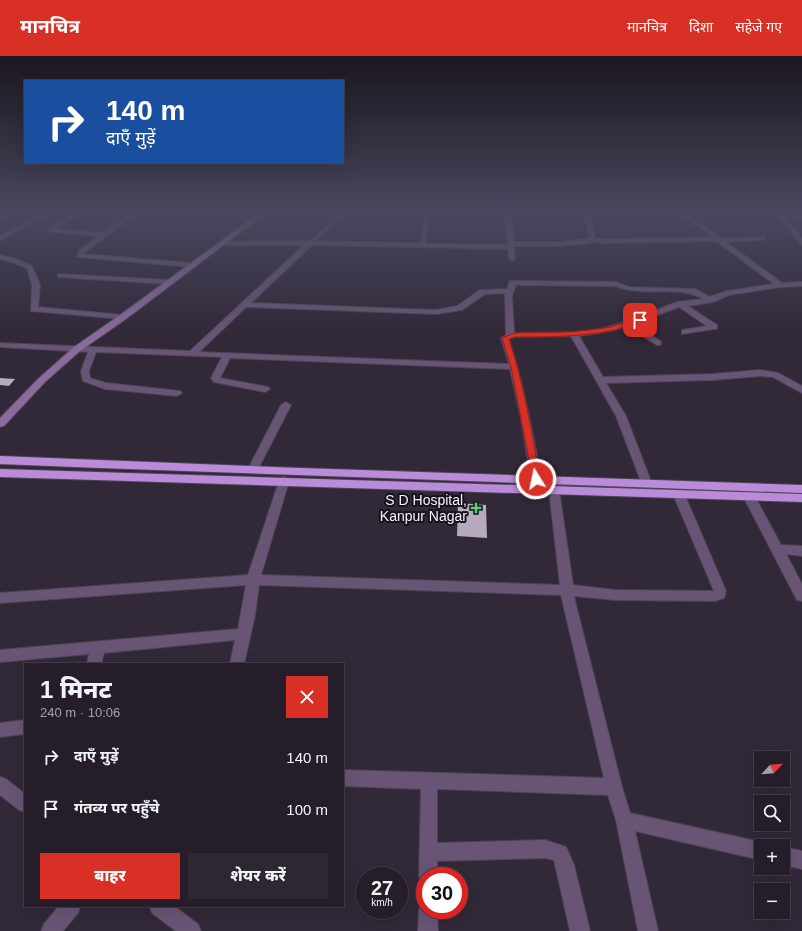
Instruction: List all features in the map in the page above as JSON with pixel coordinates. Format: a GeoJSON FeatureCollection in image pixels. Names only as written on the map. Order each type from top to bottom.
{"type":"FeatureCollection","features":[{"type":"Feature","properties":{"kind":"highway"},"geometry":{"type":"LineString","coordinates":[[0,460],[252,471],[802,488]]}},
{"type":"Feature","properties":{"kind":"highway"},"geometry":{"type":"LineString","coordinates":[[0,473],[802,498]]}},
{"type":"Feature","properties":{"kind":"street"},"geometry":{"type":"LineString","coordinates":[[81,254],[80,256],[191,265]]}},
{"type":"Feature","properties":{"kind":"street"},"geometry":{"type":"LineString","coordinates":[[0,424],[42,380],[77,349],[123,317],[206,254]]}},
{"type":"Feature","properties":{"kind":"street"},"geometry":{"type":"LineString","coordinates":[[192,354],[298,254]]}},
{"type":"Feature","properties":{"kind":"street"},"geometry":{"type":"LineString","coordinates":[[512,254],[512,260]]}},
{"type":"Feature","properties":{"kind":"street"},"geometry":{"type":"LineString","coordinates":[[737,254],[780,285]]}},
{"type":"Feature","properties":{"kind":"street"},"geometry":{"type":"LineString","coordinates":[[0,257],[14,260],[30,267],[36,285],[34,309],[123,317]]}},
{"type":"Feature","properties":{"kind":"street"},"geometry":{"type":"LineString","coordinates":[[60,276],[168,282]]}},
{"type":"Feature","properties":{"kind":"street"},"geometry":{"type":"LineString","coordinates":[[510,335],[509,292],[514,283],[616,284],[628,289],[695,291],[710,300]]}},
{"type":"Feature","properties":{"kind":"street"},"geometry":{"type":"LineString","coordinates":[[536,479],[526,419],[514,367],[505,338],[510,335],[574,334],[611,329],[680,304],[710,300],[727,293],[780,285],[802,284]]}},
{"type":"Feature","properties":{"kind":"street"},"geometry":{"type":"LineString","coordinates":[[244,305],[436,312],[459,308],[483,292],[509,292]]}},
{"type":"Feature","properties":{"kind":"street"},"geometry":{"type":"LineString","coordinates":[[680,304],[714,327],[685,332]]}},
{"type":"Feature","properties":{"kind":"street"},"geometry":{"type":"LineString","coordinates":[[628,324],[657,342]]}},
{"type":"Feature","properties":{"kind":"street"},"geometry":{"type":"LineString","coordinates":[[574,334],[621,416],[647,484]]}},
{"type":"Feature","properties":{"kind":"street"},"geometry":{"type":"LineString","coordinates":[[0,345],[514,367]]}},
{"type":"Feature","properties":{"kind":"street"},"geometry":{"type":"LineString","coordinates":[[93,350],[85,371],[86,379],[105,386],[177,393]]}},
{"type":"Feature","properties":{"kind":"street"},"geometry":{"type":"LineString","coordinates":[[227,355],[215,378],[217,380],[265,389]]}},
{"type":"Feature","properties":{"kind":"street"},"geometry":{"type":"LineString","coordinates":[[600,380],[713,377],[760,373],[775,375],[802,390]]}},
{"type":"Feature","properties":{"kind":"street"},"geometry":{"type":"LineString","coordinates":[[252,471],[286,405]]}},
{"type":"Feature","properties":{"kind":"street"},"geometry":{"type":"LineString","coordinates":[[237,663],[244,634],[253,580],[284,481]]}},
{"type":"Feature","properties":{"kind":"street"},"geometry":{"type":"LineString","coordinates":[[554,490],[571,613],[614,787],[624,820],[648,931]]}},
{"type":"Feature","properties":{"kind":"street"},"geometry":{"type":"LineString","coordinates":[[0,598],[253,580],[568,590],[615,595],[710,597],[718,595],[720,591],[679,494]]}},
{"type":"Feature","properties":{"kind":"street"},"geometry":{"type":"LineString","coordinates":[[749,496],[802,596]]}},
{"type":"Feature","properties":{"kind":"street"},"geometry":{"type":"LineString","coordinates":[[777,549],[802,550]]}},
{"type":"Feature","properties":{"kind":"street"},"geometry":{"type":"LineString","coordinates":[[0,656],[244,634]]}},
{"type":"Feature","properties":{"kind":"street"},"geometry":{"type":"LineString","coordinates":[[94,663],[98,648]]}},
{"type":"Feature","properties":{"kind":"street"},"geometry":{"type":"LineString","coordinates":[[0,730],[24,728]]}},
{"type":"Feature","properties":{"kind":"street"},"geometry":{"type":"LineString","coordinates":[[344,778],[614,787]]}},
{"type":"Feature","properties":{"kind":"street"},"geometry":{"type":"LineString","coordinates":[[428,867],[429,781]]}},
{"type":"Feature","properties":{"kind":"street"},"geometry":{"type":"LineString","coordinates":[[0,785],[24,803]]}},
{"type":"Feature","properties":{"kind":"street"},"geometry":{"type":"LineString","coordinates":[[624,820],[754,849]]}},
{"type":"Feature","properties":{"kind":"street"},"geometry":{"type":"LineString","coordinates":[[428,852],[545,849],[560,853],[565,865],[580,931]]}},
{"type":"Feature","properties":{"kind":"street"},"geometry":{"type":"LineString","coordinates":[[790,857],[802,860]]}},
{"type":"Feature","properties":{"kind":"street"},"geometry":{"type":"LineString","coordinates":[[51,931],[70,907]]}},
{"type":"Feature","properties":{"kind":"street"},"geometry":{"type":"LineString","coordinates":[[160,907],[191,931]]}},
{"type":"Feature","properties":{"kind":"street"},"geometry":{"type":"LineString","coordinates":[[428,919],[428,931]]}},
{"type":"Feature","properties":{"kind":"building"},"geometry":{"type":"Polygon","coordinates":[[[0,378],[15,379],[9,386],[0,385],[0,378]]]}},
{"type":"Feature","properties":{"kind":"building"},"geometry":{"type":"Polygon","coordinates":[[[458,503],[486,505],[487,538],[457,536],[458,503]]]}},
{"type":"Feature","properties":{"kind":"place","name":"S D Hospital, Kanpur Nagar"},"geometry":{"type":"Point","coordinates":[476,508]}},
{"type":"Feature","properties":{"kind":"route"},"geometry":{"type":"LineString","coordinates":[[536,479],[526,419],[514,367],[505,338],[510,335],[590,332],[611,329],[640,320]]}}]}
